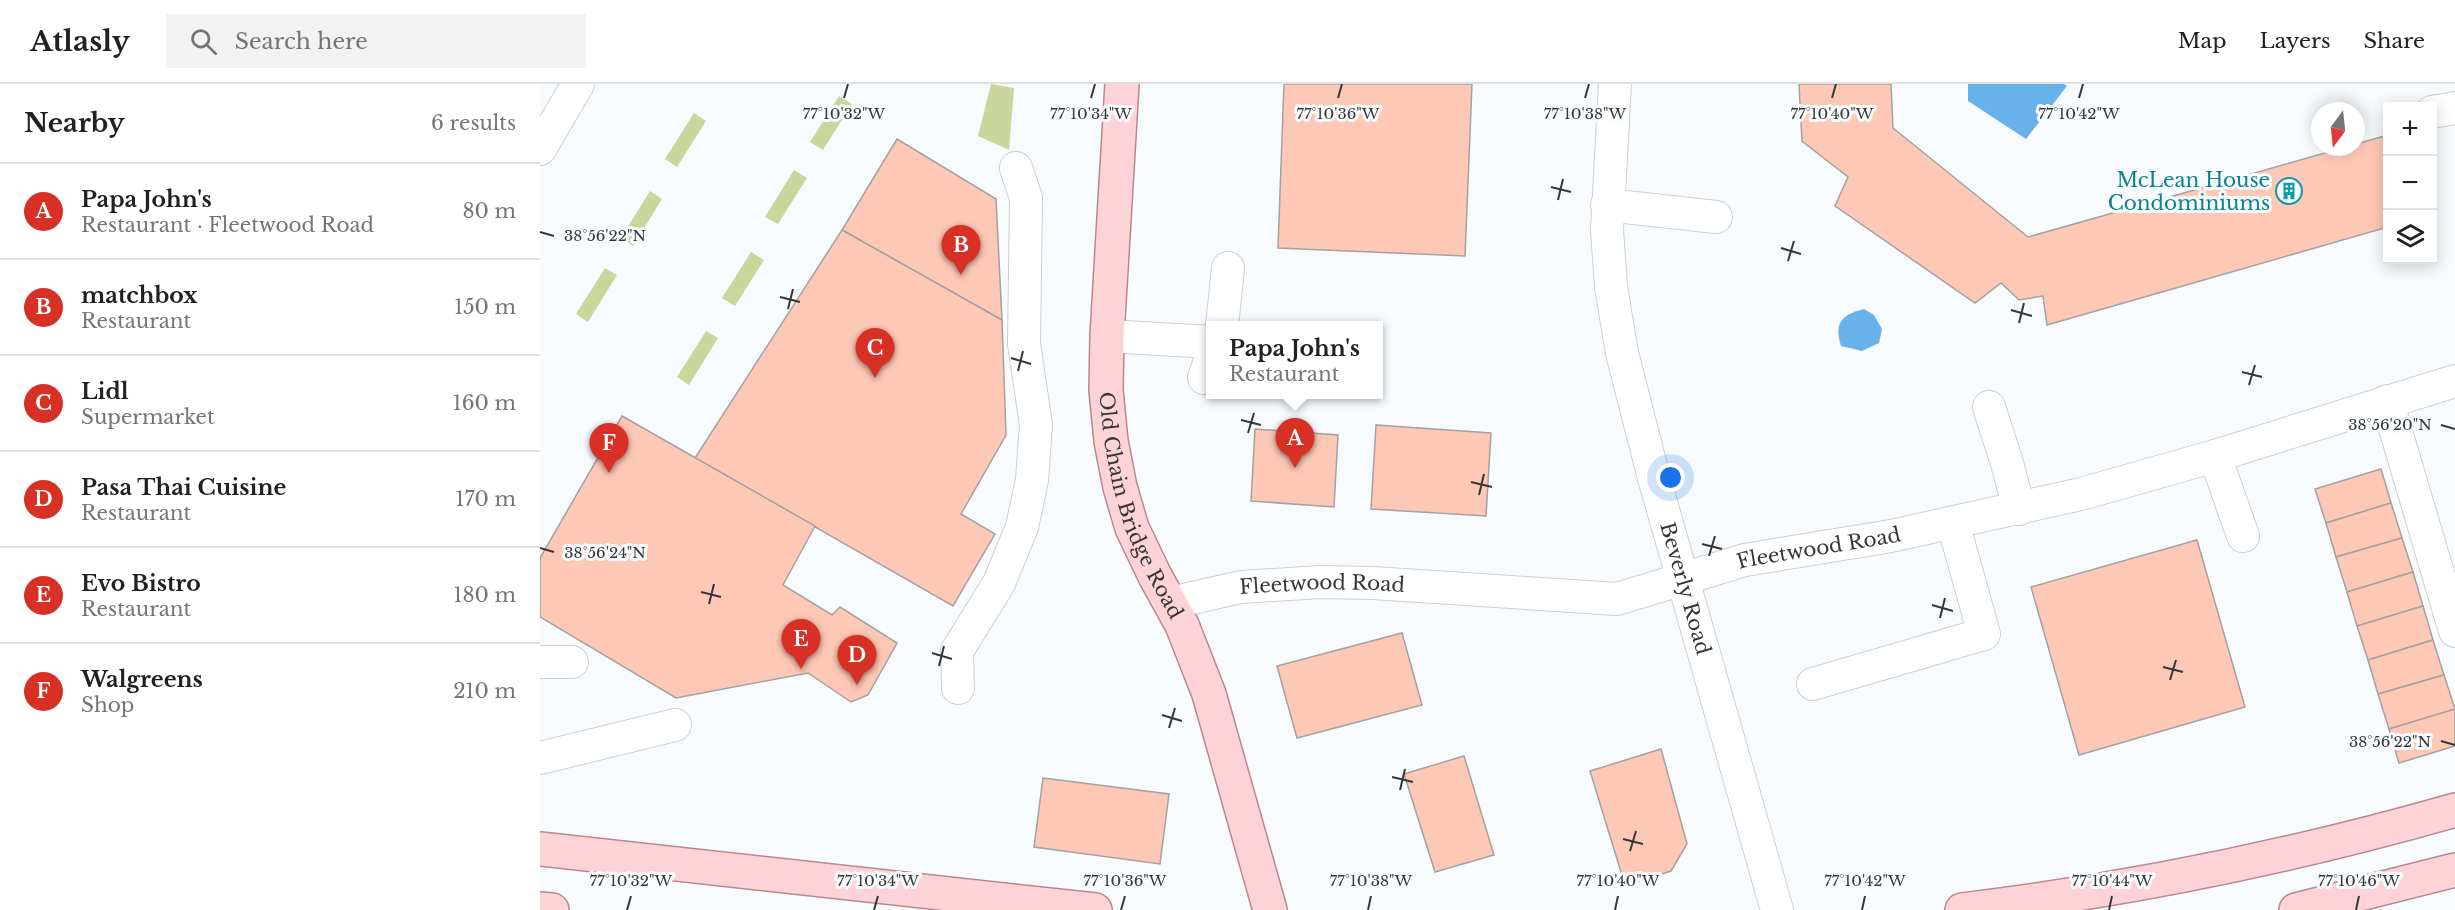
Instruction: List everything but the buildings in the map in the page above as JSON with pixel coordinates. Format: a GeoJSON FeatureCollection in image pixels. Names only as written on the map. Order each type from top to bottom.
{"type":"FeatureCollection","features":[{"type":"Feature","properties":{"kind":"main road","name":"Old Chain Bridge Road"},"geometry":{"type":"LineString","coordinates":[[1122,84],[1107,336],[1108,417],[1118,476],[1132,528],[1192,647],[1209,694],[1270,910]]}},
{"type":"Feature","properties":{"kind":"main road"},"geometry":{"type":"LineString","coordinates":[[1962,910],[2042,900],[2221,867],[2401,826],[2455,810]]}},
{"type":"Feature","properties":{"kind":"main road"},"geometry":{"type":"LineString","coordinates":[[540,849],[895,899],[1095,910]]}},
{"type":"Feature","properties":{"kind":"main road"},"geometry":{"type":"LineString","coordinates":[[2296,910],[2455,870]]}},
{"type":"Feature","properties":{"kind":"main road"},"geometry":{"type":"LineString","coordinates":[[540,909],[552,910]]}},
{"type":"Feature","properties":{"kind":"street"},"geometry":{"type":"LineString","coordinates":[[540,149],[578,84]]}},
{"type":"Feature","properties":{"kind":"street","name":"Beverly Road"},"geometry":{"type":"LineString","coordinates":[[1615,84],[1607,205],[1611,286],[1622,353],[1682,579],[1714,682],[1777,910]]}},
{"type":"Feature","properties":{"kind":"street"},"geometry":{"type":"LineString","coordinates":[[2437,111],[2455,108]]}},
{"type":"Feature","properties":{"kind":"street"},"geometry":{"type":"LineString","coordinates":[[958,688],[957,651],[999,583],[1022,527],[1032,480],[1036,425],[1024,344],[1026,198],[1016,168]]}},
{"type":"Feature","properties":{"kind":"street"},"geometry":{"type":"LineString","coordinates":[[1607,205],[1716,217]]}},
{"type":"Feature","properties":{"kind":"street"},"geometry":{"type":"LineString","coordinates":[[1223,321],[1228,268]]}},
{"type":"Feature","properties":{"kind":"street"},"geometry":{"type":"LineString","coordinates":[[1107,336],[1206,342]]}},
{"type":"Feature","properties":{"kind":"street","name":"Fleetwood Road"},"geometry":{"type":"LineString","coordinates":[[1170,603],[1241,586],[1329,582],[1617,599],[1745,560],[1953,524],[2081,494],[2215,456],[2455,381]]}},
{"type":"Feature","properties":{"kind":"street"},"geometry":{"type":"LineString","coordinates":[[2387,401],[2455,631]]}},
{"type":"Feature","properties":{"kind":"street"},"geometry":{"type":"LineString","coordinates":[[1989,407],[2019,509]]}},
{"type":"Feature","properties":{"kind":"street"},"geometry":{"type":"LineString","coordinates":[[2215,456],[2243,536]]}},
{"type":"Feature","properties":{"kind":"street"},"geometry":{"type":"LineString","coordinates":[[1814,684],[1984,634],[1953,524]]}},
{"type":"Feature","properties":{"kind":"street"},"geometry":{"type":"LineString","coordinates":[[540,662],[572,662]]}},
{"type":"Feature","properties":{"kind":"street"},"geometry":{"type":"LineString","coordinates":[[540,758],[675,725]]}},
{"type":"Feature","properties":{"kind":"green space"},"geometry":{"type":"Polygon","coordinates":[[[991,84],[1014,88],[1009,150],[978,136],[991,84]]]}},
{"type":"Feature","properties":{"kind":"green space"},"geometry":{"type":"Polygon","coordinates":[[[839,96],[852,104],[823,150],[810,142],[839,96]]]}},
{"type":"Feature","properties":{"kind":"green space"},"geometry":{"type":"Polygon","coordinates":[[[694,113],[706,121],[677,167],[665,159],[694,113]]]}},
{"type":"Feature","properties":{"kind":"green space"},"geometry":{"type":"Polygon","coordinates":[[[794,170],[807,178],[778,224],[765,217],[794,170]]]}},
{"type":"Feature","properties":{"kind":"green space"},"geometry":{"type":"Polygon","coordinates":[[[650,191],[662,199],[633,246],[621,238],[650,191]]]}},
{"type":"Feature","properties":{"kind":"green space"},"geometry":{"type":"Polygon","coordinates":[[[751,252],[764,260],[735,306],[722,298],[751,252]]]}},
{"type":"Feature","properties":{"kind":"green space"},"geometry":{"type":"Polygon","coordinates":[[[605,268],[617,275],[588,322],[576,314],[605,268]]]}},
{"type":"Feature","properties":{"kind":"green space"},"geometry":{"type":"Polygon","coordinates":[[[706,331],[718,338],[689,385],[677,377],[706,331]]]}},
{"type":"Feature","properties":{"kind":"water"},"geometry":{"type":"Polygon","coordinates":[[[1968,84],[2064,84],[2067,86],[2026,139],[1968,101],[1968,84]]]}},
{"type":"Feature","properties":{"kind":"water"},"geometry":{"type":"Polygon","coordinates":[[[1864,309],[1874,315],[1882,329],[1879,343],[1862,351],[1841,346],[1838,331],[1841,321],[1850,314],[1864,309]]]}},
{"type":"Feature","properties":{"kind":"place","name":"McLean House Condominiums"},"geometry":{"type":"Point","coordinates":[2289,191]}},
{"type":"Feature","properties":{"kind":"place","name":"matchbox"},"geometry":{"type":"Point","coordinates":[961,275]}},
{"type":"Feature","properties":{"kind":"place","name":"Lidl"},"geometry":{"type":"Point","coordinates":[875,378]}},
{"type":"Feature","properties":{"kind":"place","name":"Papa John's"},"geometry":{"type":"Point","coordinates":[1295,468]}},
{"type":"Feature","properties":{"kind":"place","name":"Walgreens"},"geometry":{"type":"Point","coordinates":[609,473]}},
{"type":"Feature","properties":{"kind":"place","name":"Evo Bistro"},"geometry":{"type":"Point","coordinates":[801,669]}},
{"type":"Feature","properties":{"kind":"place","name":"Pasa Thai Cuisine"},"geometry":{"type":"Point","coordinates":[857,685]}}]}
